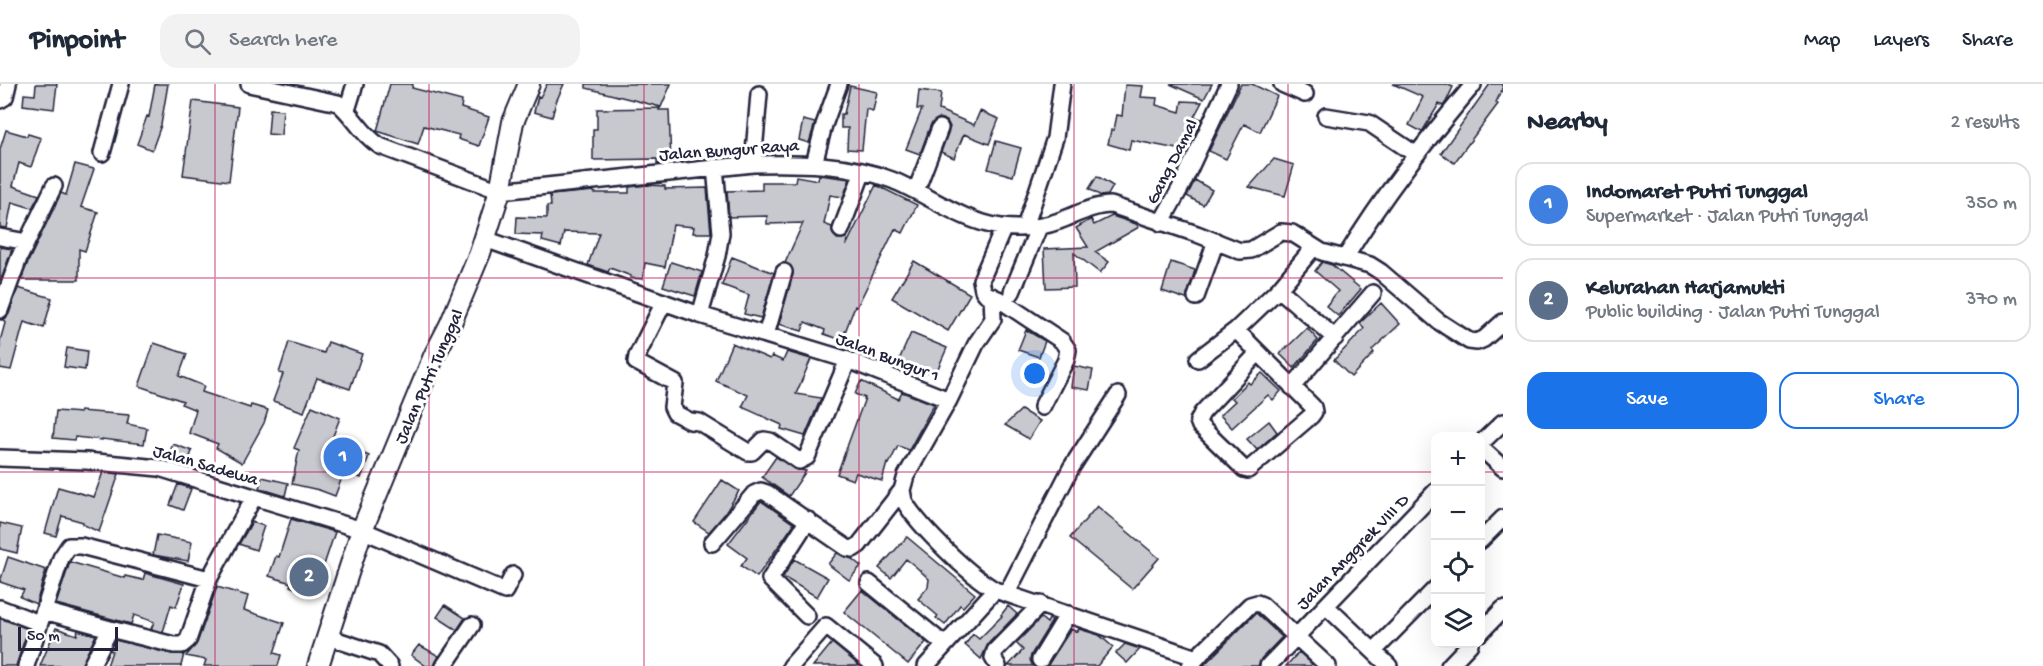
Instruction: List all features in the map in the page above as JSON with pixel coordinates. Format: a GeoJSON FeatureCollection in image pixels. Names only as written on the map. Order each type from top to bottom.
{"type":"FeatureCollection","features":[{"type":"Feature","properties":{"kind":"street"},"geometry":{"type":"LineString","coordinates":[[0,100],[5,97],[8,84]]}},
{"type":"Feature","properties":{"kind":"street"},"geometry":{"type":"LineString","coordinates":[[102,153],[121,84]]}},
{"type":"Feature","properties":{"kind":"street"},"geometry":{"type":"LineString","coordinates":[[249,84],[338,103],[347,110],[364,134],[380,147],[500,190]]}},
{"type":"Feature","properties":{"kind":"street"},"geometry":{"type":"LineString","coordinates":[[347,110],[355,84]]}},
{"type":"Feature","properties":{"kind":"street","name":"Jalan Putri Tunggal"},"geometry":{"type":"LineString","coordinates":[[318,666],[362,530],[434,356],[461,302],[485,239],[500,190],[513,122],[529,84]]}},
{"type":"Feature","properties":{"kind":"street"},"geometry":{"type":"LineString","coordinates":[[814,164],[824,125],[839,84]]}},
{"type":"Feature","properties":{"kind":"street"},"geometry":{"type":"LineString","coordinates":[[1012,292],[1055,138],[1062,84]]}},
{"type":"Feature","properties":{"kind":"street","name":"Gang Damal"},"geometry":{"type":"LineString","coordinates":[[1161,223],[1182,185],[1229,84]]}},
{"type":"Feature","properties":{"kind":"street"},"geometry":{"type":"LineString","coordinates":[[1282,84],[1305,94]]}},
{"type":"Feature","properties":{"kind":"street"},"geometry":{"type":"LineString","coordinates":[[1345,258],[1371,215],[1415,154],[1472,84]]}},
{"type":"Feature","properties":{"kind":"street"},"geometry":{"type":"LineString","coordinates":[[753,164],[759,94]]}},
{"type":"Feature","properties":{"kind":"street"},"geometry":{"type":"LineString","coordinates":[[1326,116],[1369,123],[1415,154]]}},
{"type":"Feature","properties":{"kind":"street"},"geometry":{"type":"LineString","coordinates":[[916,190],[940,128]]}},
{"type":"Feature","properties":{"kind":"street","name":"Jalan Bungur Raya"},"geometry":{"type":"LineString","coordinates":[[500,190],[715,167],[753,164],[814,164],[863,171],[916,190],[973,220],[1004,227],[1032,227],[1103,205],[1117,206],[1245,251],[1257,247],[1277,234],[1292,233],[1329,255],[1370,265],[1438,321],[1465,340],[1480,341],[1503,322]]}},
{"type":"Feature","properties":{"kind":"street"},"geometry":{"type":"LineString","coordinates":[[700,315],[717,256],[721,233],[715,167]]}},
{"type":"Feature","properties":{"kind":"street"},"geometry":{"type":"LineString","coordinates":[[842,230],[863,171]]}},
{"type":"Feature","properties":{"kind":"street"},"geometry":{"type":"LineString","coordinates":[[0,310],[11,277],[54,186]]}},
{"type":"Feature","properties":{"kind":"street"},"geometry":{"type":"LineString","coordinates":[[1004,227],[981,280],[983,290],[1062,341],[1068,350],[1066,360],[1042,407]]}},
{"type":"Feature","properties":{"kind":"street"},"geometry":{"type":"LineString","coordinates":[[0,237],[27,242]]}},
{"type":"Feature","properties":{"kind":"street","name":"Jalan Bungur 1"},"geometry":{"type":"LineString","coordinates":[[485,239],[700,315],[848,360],[948,400],[906,476],[902,490],[859,545],[854,549],[848,548],[808,520]]}},
{"type":"Feature","properties":{"kind":"street"},"geometry":{"type":"LineString","coordinates":[[1196,297],[1216,241]]}},
{"type":"Feature","properties":{"kind":"street"},"geometry":{"type":"LineString","coordinates":[[1198,359],[1236,330],[1279,289],[1314,247]]}},
{"type":"Feature","properties":{"kind":"street"},"geometry":{"type":"LineString","coordinates":[[770,336],[787,273]]}},
{"type":"Feature","properties":{"kind":"street"},"geometry":{"type":"LineString","coordinates":[[1279,289],[1335,338]]}},
{"type":"Feature","properties":{"kind":"street"},"geometry":{"type":"LineString","coordinates":[[1292,387],[1373,293]]}},
{"type":"Feature","properties":{"kind":"street"},"geometry":{"type":"LineString","coordinates":[[948,400],[976,345],[993,319],[992,296]]}},
{"type":"Feature","properties":{"kind":"street"},"geometry":{"type":"LineString","coordinates":[[664,302],[636,362],[675,383],[672,407],[675,413],[690,422],[696,421],[748,452],[752,452],[764,440],[770,441],[799,461],[807,457],[848,360]]}},
{"type":"Feature","properties":{"kind":"street"},"geometry":{"type":"LineString","coordinates":[[1236,330],[1313,407],[1314,413],[1252,469],[1244,469],[1200,426],[1198,421],[1202,413],[1258,353]]}},
{"type":"Feature","properties":{"kind":"street"},"geometry":{"type":"LineString","coordinates":[[926,666],[1001,591],[1071,468],[1118,395]]}},
{"type":"Feature","properties":{"kind":"street"},"geometry":{"type":"LineString","coordinates":[[1485,441],[1503,422]]}},
{"type":"Feature","properties":{"kind":"street"},"geometry":{"type":"LineString","coordinates":[[1485,451],[1503,468]]}},
{"type":"Feature","properties":{"kind":"street","name":"Jalan Sadewa"},"geometry":{"type":"LineString","coordinates":[[0,458],[32,458],[159,468],[362,530],[505,591],[513,575]]}},
{"type":"Feature","properties":{"kind":"street"},"geometry":{"type":"LineString","coordinates":[[902,490],[904,501],[916,517],[966,569],[1001,591],[1193,662],[1250,605],[1262,604],[1328,666]]}},
{"type":"Feature","properties":{"kind":"street"},"geometry":{"type":"LineString","coordinates":[[712,543],[758,491],[767,493],[808,520],[770,579],[807,616]]}},
{"type":"Feature","properties":{"kind":"street","name":"Jalan Anggrek VIII D"},"geometry":{"type":"LineString","coordinates":[[1268,666],[1431,496]]}},
{"type":"Feature","properties":{"kind":"street"},"geometry":{"type":"LineString","coordinates":[[0,608],[182,645],[188,640],[208,579],[254,497]]}},
{"type":"Feature","properties":{"kind":"street"},"geometry":{"type":"LineString","coordinates":[[1481,540],[1503,518]]}},
{"type":"Feature","properties":{"kind":"street"},"geometry":{"type":"LineString","coordinates":[[26,666],[61,558],[65,550],[75,545],[208,579]]}},
{"type":"Feature","properties":{"kind":"street"},"geometry":{"type":"LineString","coordinates":[[869,582],[945,645]]}},
{"type":"Feature","properties":{"kind":"street"},"geometry":{"type":"LineString","coordinates":[[1374,651],[1431,593]]}},
{"type":"Feature","properties":{"kind":"street"},"geometry":{"type":"LineString","coordinates":[[998,666],[993,658],[995,651],[1041,604]]}},
{"type":"Feature","properties":{"kind":"street"},"geometry":{"type":"LineString","coordinates":[[1326,606],[1389,666]]}},
{"type":"Feature","properties":{"kind":"street"},"geometry":{"type":"LineString","coordinates":[[1485,628],[1503,609]]}},
{"type":"Feature","properties":{"kind":"street"},"geometry":{"type":"LineString","coordinates":[[1040,660],[1068,614]]}},
{"type":"Feature","properties":{"kind":"street"},"geometry":{"type":"LineString","coordinates":[[444,666],[472,625]]}},
{"type":"Feature","properties":{"kind":"street"},"geometry":{"type":"LineString","coordinates":[[791,666],[826,626],[875,666]]}},
{"type":"Feature","properties":{"kind":"street"},"geometry":{"type":"LineString","coordinates":[[91,666],[110,629]]}},
{"type":"Feature","properties":{"kind":"street"},"geometry":{"type":"LineString","coordinates":[[328,637],[379,654],[390,666]]}},
{"type":"Feature","properties":{"kind":"street"},"geometry":{"type":"LineString","coordinates":[[1449,666],[1466,648]]}},
{"type":"Feature","properties":{"kind":"building"},"geometry":{"type":"Polygon","coordinates":[[[36,84],[57,84],[54,109],[23,105],[24,94],[35,95],[36,84]]]}},
{"type":"Feature","properties":{"kind":"building"},"geometry":{"type":"Polygon","coordinates":[[[155,84],[168,84],[161,125],[152,150],[137,144],[147,116],[149,117],[155,84]]]}},
{"type":"Feature","properties":{"kind":"building"},"geometry":{"type":"Polygon","coordinates":[[[390,84],[413,84],[412,88],[462,101],[461,108],[489,117],[479,146],[458,139],[459,135],[424,126],[418,144],[377,131],[390,84]]]}},
{"type":"Feature","properties":{"kind":"building"},"geometry":{"type":"Polygon","coordinates":[[[547,84],[564,84],[552,117],[534,112],[538,96],[540,97],[547,84]]]}},
{"type":"Feature","properties":{"kind":"building"},"geometry":{"type":"Polygon","coordinates":[[[586,84],[671,84],[661,107],[586,88],[586,84]]]}},
{"type":"Feature","properties":{"kind":"building"},"geometry":{"type":"Polygon","coordinates":[[[1170,84],[1212,84],[1204,99],[1170,84]]]}},
{"type":"Feature","properties":{"kind":"building"},"geometry":{"type":"Polygon","coordinates":[[[1241,84],[1252,84],[1277,96],[1260,132],[1244,124],[1226,159],[1209,151],[1241,84]]]}},
{"type":"Feature","properties":{"kind":"building"},"geometry":{"type":"Polygon","coordinates":[[[1393,84],[1446,84],[1453,87],[1446,102],[1443,106],[1439,104],[1422,132],[1409,125],[1423,97],[1393,84]]]}},
{"type":"Feature","properties":{"kind":"building"},"geometry":{"type":"Polygon","coordinates":[[[1490,84],[1503,84],[1496,102],[1498,104],[1454,163],[1441,153],[1490,84]]]}},
{"type":"Feature","properties":{"kind":"building"},"geometry":{"type":"Polygon","coordinates":[[[1125,85],[1143,86],[1141,97],[1157,98],[1156,105],[1180,112],[1182,101],[1202,102],[1194,117],[1202,119],[1187,151],[1131,140],[1129,150],[1108,144],[1117,115],[1122,116],[1125,85]]]}},
{"type":"Feature","properties":{"kind":"building"},"geometry":{"type":"Polygon","coordinates":[[[850,86],[877,92],[873,111],[866,109],[862,150],[847,149],[848,128],[841,128],[841,114],[844,114],[850,86]]]}},
{"type":"Feature","properties":{"kind":"building"},"geometry":{"type":"Polygon","coordinates":[[[919,90],[941,93],[939,110],[974,125],[980,111],[999,119],[989,144],[964,134],[954,158],[941,152],[950,127],[947,121],[939,118],[931,124],[920,154],[906,149],[922,109],[917,109],[919,90]]]}},
{"type":"Feature","properties":{"kind":"building"},"geometry":{"type":"Polygon","coordinates":[[[193,101],[238,107],[229,181],[183,175],[193,101]]]}},
{"type":"Feature","properties":{"kind":"building"},"geometry":{"type":"Polygon","coordinates":[[[660,108],[659,110],[669,110],[671,163],[657,164],[657,159],[593,160],[593,129],[597,129],[597,109],[660,108]]]}},
{"type":"Feature","properties":{"kind":"building"},"geometry":{"type":"Polygon","coordinates":[[[270,109],[283,110],[281,135],[268,134],[270,109]]]}},
{"type":"Feature","properties":{"kind":"building"},"geometry":{"type":"Polygon","coordinates":[[[803,120],[815,123],[809,143],[799,140],[803,120]]]}},
{"type":"Feature","properties":{"kind":"building"},"geometry":{"type":"Polygon","coordinates":[[[6,130],[41,138],[31,167],[19,163],[13,186],[39,195],[32,208],[12,202],[7,228],[0,227],[0,149],[6,130]]]}},
{"type":"Feature","properties":{"kind":"building"},"geometry":{"type":"Polygon","coordinates":[[[996,141],[1021,148],[1013,176],[988,169],[996,141]]]}},
{"type":"Feature","properties":{"kind":"building"},"geometry":{"type":"Polygon","coordinates":[[[1274,159],[1294,165],[1285,196],[1249,187],[1274,159]]]}},
{"type":"Feature","properties":{"kind":"building"},"geometry":{"type":"Polygon","coordinates":[[[75,164],[94,169],[81,207],[98,212],[85,251],[79,249],[79,280],[21,280],[61,193],[66,195],[75,164]]]}},
{"type":"Feature","properties":{"kind":"building"},"geometry":{"type":"Polygon","coordinates":[[[819,175],[850,179],[843,197],[830,195],[824,224],[832,227],[832,232],[837,239],[847,238],[846,246],[876,185],[917,205],[903,233],[895,229],[857,307],[855,306],[842,340],[824,334],[825,330],[805,322],[802,331],[779,324],[793,274],[791,266],[785,263],[803,223],[767,224],[767,216],[729,217],[727,191],[762,190],[762,182],[795,182],[796,176],[818,180],[819,175]]]}},
{"type":"Feature","properties":{"kind":"building"},"geometry":{"type":"Polygon","coordinates":[[[1097,176],[1113,186],[1108,195],[1101,196],[1089,189],[1097,176]]]}},
{"type":"Feature","properties":{"kind":"building"},"geometry":{"type":"Polygon","coordinates":[[[1195,180],[1212,190],[1203,205],[1187,196],[1195,180]]]}},
{"type":"Feature","properties":{"kind":"building"},"geometry":{"type":"Polygon","coordinates":[[[665,186],[665,189],[707,188],[711,233],[693,233],[694,227],[673,225],[665,267],[645,263],[643,279],[630,278],[631,276],[610,268],[608,272],[588,265],[599,233],[564,232],[561,246],[542,241],[543,235],[516,234],[517,217],[547,218],[547,206],[551,206],[550,195],[594,191],[594,193],[629,193],[629,187],[665,186]]]}},
{"type":"Feature","properties":{"kind":"building"},"geometry":{"type":"Polygon","coordinates":[[[1112,216],[1139,227],[1095,252],[1109,262],[1100,273],[1074,253],[1075,287],[1046,288],[1044,249],[1088,247],[1076,228],[1091,219],[1094,225],[1112,216]]]}},
{"type":"Feature","properties":{"kind":"building"},"geometry":{"type":"Polygon","coordinates":[[[0,247],[12,249],[1,280],[0,280],[0,247]]]}},
{"type":"Feature","properties":{"kind":"building"},"geometry":{"type":"Polygon","coordinates":[[[732,257],[774,273],[761,318],[744,314],[749,295],[722,285],[732,257]]]}},
{"type":"Feature","properties":{"kind":"building"},"geometry":{"type":"Polygon","coordinates":[[[914,261],[970,294],[948,331],[892,298],[914,261]]]}},
{"type":"Feature","properties":{"kind":"building"},"geometry":{"type":"Polygon","coordinates":[[[671,262],[702,272],[695,296],[663,286],[671,262]]]}},
{"type":"Feature","properties":{"kind":"building"},"geometry":{"type":"Polygon","coordinates":[[[1171,262],[1195,270],[1186,299],[1162,291],[1171,262]]]}},
{"type":"Feature","properties":{"kind":"building"},"geometry":{"type":"Polygon","coordinates":[[[1322,262],[1332,265],[1361,289],[1338,316],[1326,306],[1338,291],[1315,271],[1322,262]]]}},
{"type":"Feature","properties":{"kind":"building"},"geometry":{"type":"Polygon","coordinates":[[[18,288],[52,298],[44,328],[24,322],[11,370],[0,368],[0,341],[5,323],[4,320],[0,320],[9,314],[18,288]]]}},
{"type":"Feature","properties":{"kind":"building"},"geometry":{"type":"Polygon","coordinates":[[[1381,303],[1400,324],[1372,350],[1374,353],[1351,377],[1334,360],[1364,329],[1360,323],[1381,303]]]}},
{"type":"Feature","properties":{"kind":"building"},"geometry":{"type":"Polygon","coordinates":[[[1307,328],[1318,340],[1294,368],[1280,354],[1307,328]]]}},
{"type":"Feature","properties":{"kind":"building"},"geometry":{"type":"Polygon","coordinates":[[[1026,330],[1045,341],[1039,357],[1018,350],[1026,330]]]}},
{"type":"Feature","properties":{"kind":"building"},"geometry":{"type":"Polygon","coordinates":[[[911,333],[947,348],[935,375],[899,360],[911,333]]]}},
{"type":"Feature","properties":{"kind":"building"},"geometry":{"type":"Polygon","coordinates":[[[289,342],[324,353],[328,342],[362,354],[350,389],[317,378],[304,412],[273,401],[283,374],[279,373],[289,342]]]}},
{"type":"Feature","properties":{"kind":"building"},"geometry":{"type":"Polygon","coordinates":[[[154,343],[187,354],[179,376],[204,386],[202,392],[250,408],[251,405],[268,410],[264,423],[242,463],[216,448],[218,444],[189,433],[196,410],[181,404],[183,401],[139,386],[154,343]]]}},
{"type":"Feature","properties":{"kind":"building"},"geometry":{"type":"Polygon","coordinates":[[[732,343],[770,359],[772,356],[783,361],[787,352],[811,359],[796,394],[821,398],[805,436],[781,429],[782,425],[742,407],[748,395],[716,381],[732,343]]]}},
{"type":"Feature","properties":{"kind":"building"},"geometry":{"type":"Polygon","coordinates":[[[67,348],[87,351],[85,370],[64,367],[67,348]]]}},
{"type":"Feature","properties":{"kind":"building"},"geometry":{"type":"Polygon","coordinates":[[[1074,366],[1093,370],[1089,390],[1071,387],[1074,366]]]}},
{"type":"Feature","properties":{"kind":"building"},"geometry":{"type":"Polygon","coordinates":[[[1262,373],[1281,391],[1273,400],[1268,395],[1232,428],[1220,415],[1235,401],[1232,398],[1248,382],[1250,384],[1262,373]]]}},
{"type":"Feature","properties":{"kind":"building"},"geometry":{"type":"Polygon","coordinates":[[[861,381],[898,399],[902,392],[934,404],[909,450],[898,446],[889,464],[887,463],[882,481],[856,473],[853,480],[837,474],[865,398],[855,394],[861,381]]]}},
{"type":"Feature","properties":{"kind":"building"},"geometry":{"type":"Polygon","coordinates":[[[312,406],[340,418],[331,441],[369,456],[361,478],[344,472],[335,496],[292,484],[299,450],[294,448],[312,406]]]}},
{"type":"Feature","properties":{"kind":"building"},"geometry":{"type":"Polygon","coordinates":[[[1021,410],[1040,421],[1029,439],[1005,425],[1021,410]]]}},
{"type":"Feature","properties":{"kind":"building"},"geometry":{"type":"Polygon","coordinates":[[[56,411],[129,415],[127,424],[147,428],[144,444],[75,437],[74,440],[53,438],[56,411]]]}},
{"type":"Feature","properties":{"kind":"building"},"geometry":{"type":"Polygon","coordinates":[[[1269,421],[1277,432],[1257,450],[1247,439],[1269,421]]]}},
{"type":"Feature","properties":{"kind":"building"},"geometry":{"type":"Polygon","coordinates":[[[173,444],[192,451],[187,466],[167,459],[173,444]]]}},
{"type":"Feature","properties":{"kind":"building"},"geometry":{"type":"Polygon","coordinates":[[[776,457],[794,469],[806,471],[789,496],[762,477],[776,457]]]}},
{"type":"Feature","properties":{"kind":"building"},"geometry":{"type":"Polygon","coordinates":[[[103,472],[119,474],[99,532],[82,524],[83,522],[62,516],[56,536],[45,533],[58,487],[94,497],[103,472]]]}},
{"type":"Feature","properties":{"kind":"building"},"geometry":{"type":"Polygon","coordinates":[[[262,477],[288,483],[285,496],[259,488],[262,477]]]}},
{"type":"Feature","properties":{"kind":"building"},"geometry":{"type":"Polygon","coordinates":[[[722,480],[739,491],[724,515],[709,532],[694,522],[722,480]]]}},
{"type":"Feature","properties":{"kind":"building"},"geometry":{"type":"Polygon","coordinates":[[[178,484],[191,489],[183,510],[170,505],[178,484]]]}},
{"type":"Feature","properties":{"kind":"building"},"geometry":{"type":"Polygon","coordinates":[[[761,501],[794,524],[757,577],[741,566],[747,558],[728,544],[761,501]]]}},
{"type":"Feature","properties":{"kind":"building"},"geometry":{"type":"Polygon","coordinates":[[[1097,506],[1159,558],[1132,589],[1070,538],[1097,506]]]}},
{"type":"Feature","properties":{"kind":"building"},"geometry":{"type":"Polygon","coordinates":[[[291,519],[335,532],[323,568],[327,571],[322,584],[318,584],[314,596],[290,586],[291,583],[269,576],[276,556],[279,557],[291,519]]]}},
{"type":"Feature","properties":{"kind":"building"},"geometry":{"type":"Polygon","coordinates":[[[252,522],[264,526],[256,550],[239,544],[252,522]]]}},
{"type":"Feature","properties":{"kind":"building"},"geometry":{"type":"Polygon","coordinates":[[[0,523],[22,528],[17,553],[0,549],[0,523]]]}},
{"type":"Feature","properties":{"kind":"building"},"geometry":{"type":"Polygon","coordinates":[[[157,535],[192,542],[188,561],[153,555],[157,535]]]}},
{"type":"Feature","properties":{"kind":"building"},"geometry":{"type":"Polygon","coordinates":[[[907,537],[975,594],[963,607],[960,605],[945,625],[918,599],[928,587],[929,579],[915,566],[906,559],[891,578],[879,568],[907,537]]]}},
{"type":"Feature","properties":{"kind":"building"},"geometry":{"type":"Polygon","coordinates":[[[837,553],[852,559],[861,566],[849,580],[828,564],[837,553]]]}},
{"type":"Feature","properties":{"kind":"building"},"geometry":{"type":"Polygon","coordinates":[[[8,557],[46,570],[36,604],[20,597],[24,590],[0,582],[8,557]]]}},
{"type":"Feature","properties":{"kind":"building"},"geometry":{"type":"Polygon","coordinates":[[[794,559],[828,578],[817,597],[783,577],[794,559]]]}},
{"type":"Feature","properties":{"kind":"building"},"geometry":{"type":"Polygon","coordinates":[[[70,562],[125,578],[125,576],[143,580],[145,573],[184,584],[176,607],[171,605],[163,632],[151,629],[154,622],[134,615],[131,624],[56,604],[70,562]]]}},
{"type":"Feature","properties":{"kind":"building"},"geometry":{"type":"Polygon","coordinates":[[[217,587],[248,596],[244,610],[284,623],[274,653],[281,655],[278,666],[204,666],[206,660],[186,656],[197,643],[217,587]]]}},
{"type":"Feature","properties":{"kind":"building"},"geometry":{"type":"Polygon","coordinates":[[[862,590],[926,642],[908,664],[844,612],[862,590]]]}},
{"type":"Feature","properties":{"kind":"building"},"geometry":{"type":"Polygon","coordinates":[[[445,605],[465,618],[457,630],[437,617],[445,605]]]}},
{"type":"Feature","properties":{"kind":"building"},"geometry":{"type":"Polygon","coordinates":[[[1008,606],[1017,614],[988,644],[981,659],[965,645],[973,634],[979,639],[1002,616],[1008,606]]]}},
{"type":"Feature","properties":{"kind":"building"},"geometry":{"type":"Polygon","coordinates":[[[1256,613],[1282,637],[1261,659],[1258,666],[1203,666],[1256,613]]]}},
{"type":"Feature","properties":{"kind":"building"},"geometry":{"type":"Polygon","coordinates":[[[0,618],[28,629],[16,666],[0,666],[0,618]]]}},
{"type":"Feature","properties":{"kind":"building"},"geometry":{"type":"Polygon","coordinates":[[[1041,618],[1047,623],[1049,619],[1052,621],[1031,655],[1030,660],[1033,666],[1008,666],[1023,650],[1016,643],[1041,618]]]}},
{"type":"Feature","properties":{"kind":"building"},"geometry":{"type":"Polygon","coordinates":[[[56,628],[77,635],[78,630],[96,635],[81,666],[40,666],[56,628]]]}},
{"type":"Feature","properties":{"kind":"building"},"geometry":{"type":"Polygon","coordinates":[[[1071,629],[1099,635],[1113,647],[1097,666],[1047,666],[1071,629]]]}},
{"type":"Feature","properties":{"kind":"building"},"geometry":{"type":"Polygon","coordinates":[[[115,640],[172,654],[184,654],[181,666],[107,666],[112,651],[110,650],[115,640]]]}},
{"type":"Feature","properties":{"kind":"building"},"geometry":{"type":"Polygon","coordinates":[[[832,643],[860,666],[813,666],[832,643]]]}},
{"type":"Feature","properties":{"kind":"building"},"geometry":{"type":"Polygon","coordinates":[[[1125,644],[1140,649],[1127,663],[1116,653],[1125,644]]]}},
{"type":"Feature","properties":{"kind":"building"},"geometry":{"type":"Polygon","coordinates":[[[419,645],[439,656],[434,666],[426,666],[411,655],[419,645]]]}},
{"type":"Feature","properties":{"kind":"building"},"geometry":{"type":"Polygon","coordinates":[[[1299,652],[1312,664],[1310,666],[1286,666],[1299,652]]]}},
{"type":"Feature","properties":{"kind":"place","name":"Indomaret Putri Tunggal"},"geometry":{"type":"Point","coordinates":[343,457]}},
{"type":"Feature","properties":{"kind":"place","name":"Kelurahan Harjamukti"},"geometry":{"type":"Point","coordinates":[309,577]}}]}
